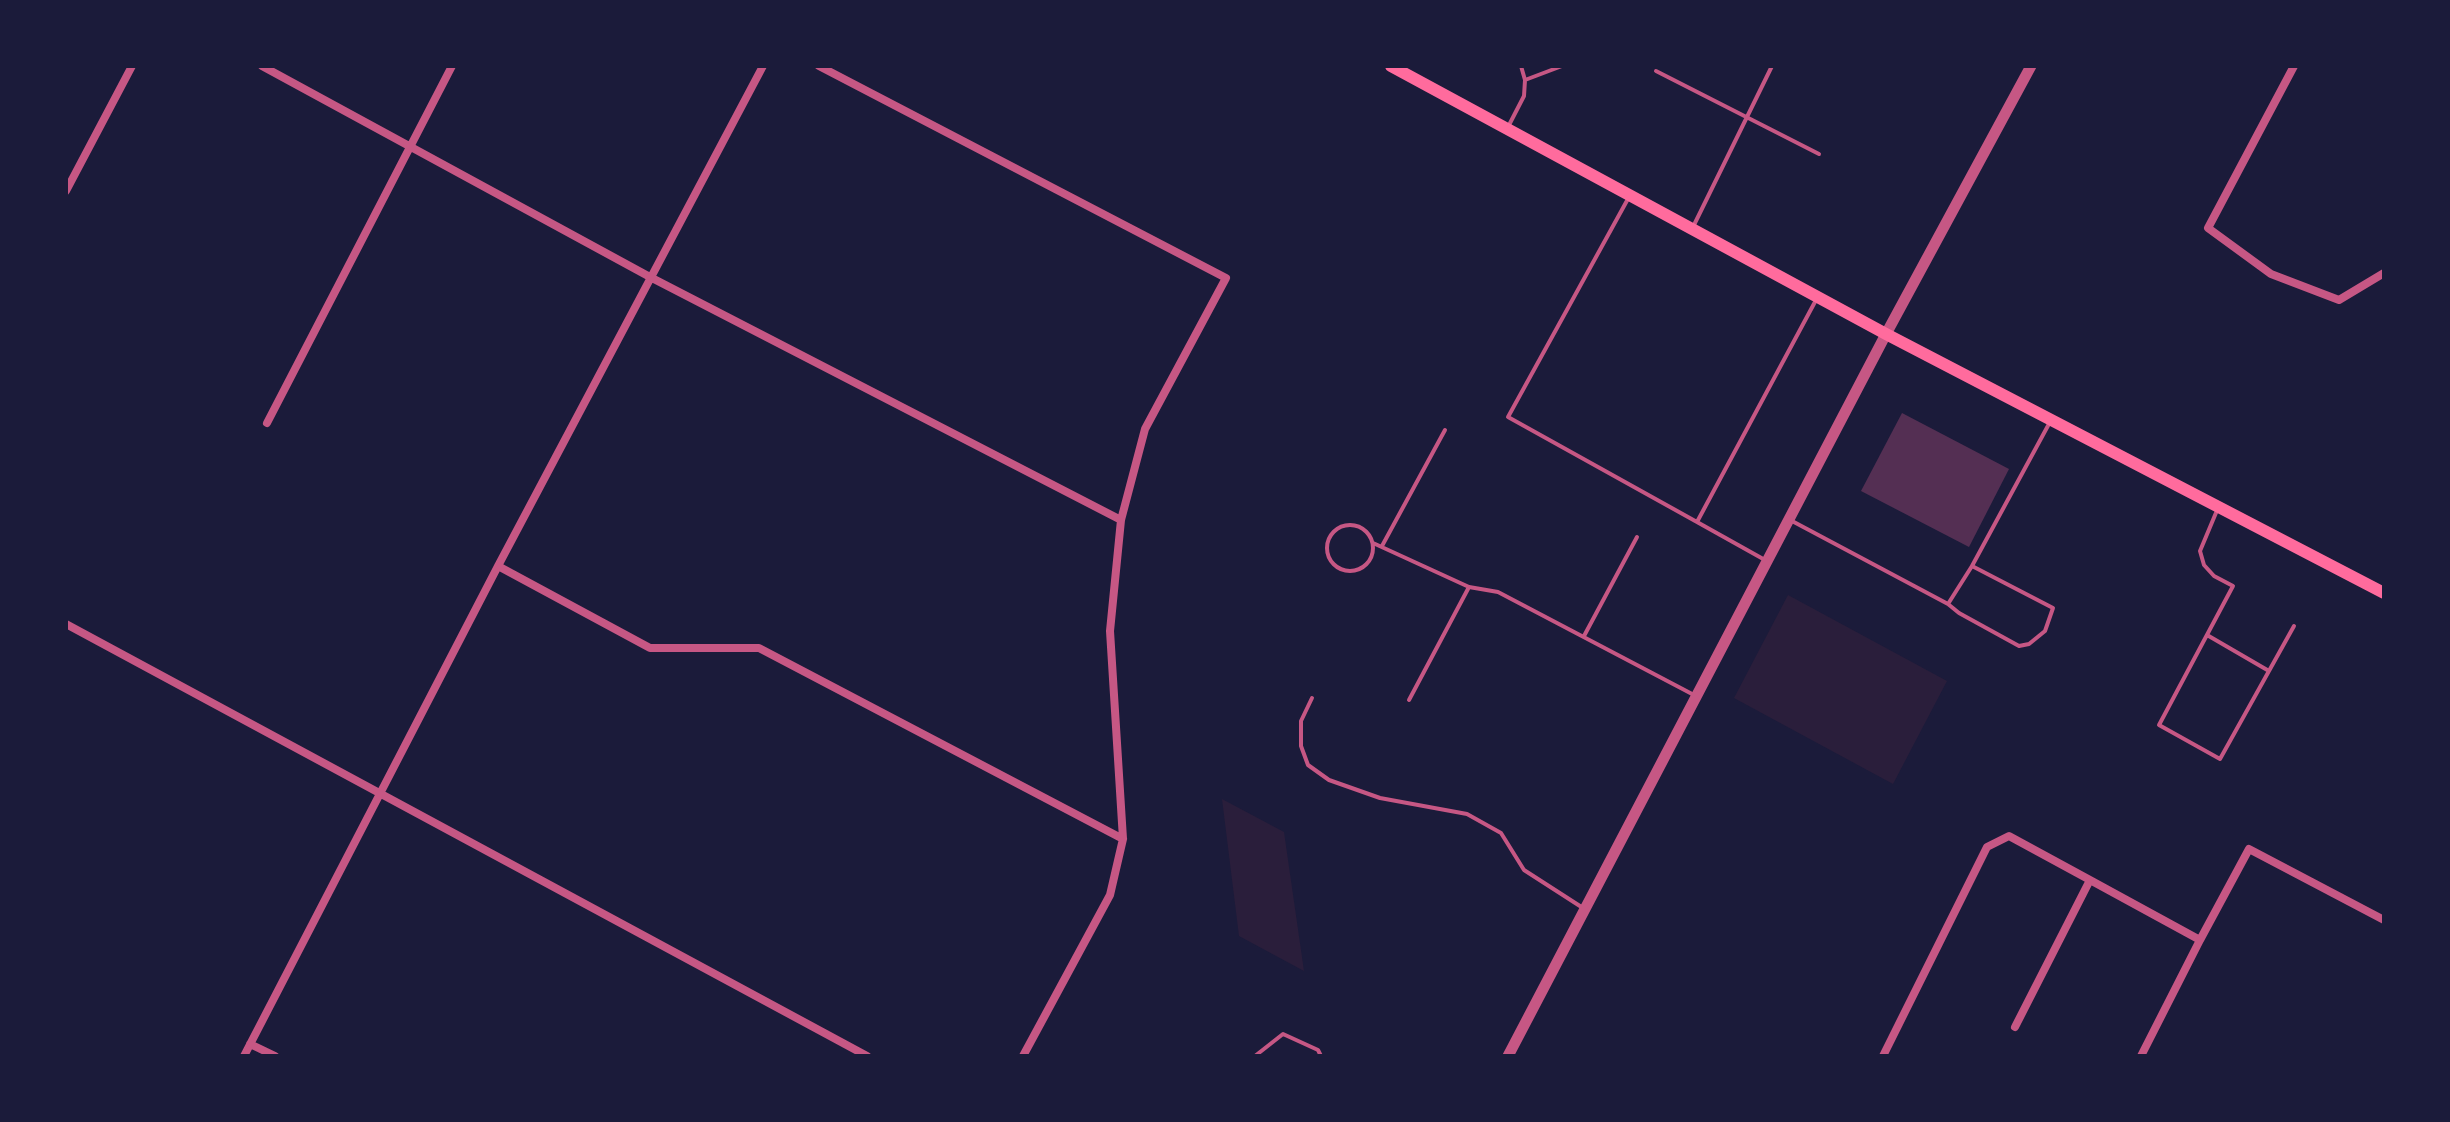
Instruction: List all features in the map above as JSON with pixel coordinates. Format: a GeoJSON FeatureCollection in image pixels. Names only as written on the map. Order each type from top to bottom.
{"type":"FeatureCollection","features":[{"type":"Feature","properties":{"kind":"main road"},"geometry":{"type":"LineString","coordinates":[[1391,66],[1886,334],[2384,593]]}},
{"type":"Feature","properties":{"kind":"street"},"geometry":{"type":"LineString","coordinates":[[66,191],[132,66]]}},
{"type":"Feature","properties":{"kind":"street"},"geometry":{"type":"LineString","coordinates":[[262,66],[650,277],[1121,520]]}},
{"type":"Feature","properties":{"kind":"street"},"geometry":{"type":"LineString","coordinates":[[267,423],[452,66]]}},
{"type":"Feature","properties":{"kind":"street"},"geometry":{"type":"LineString","coordinates":[[244,1056],[498,566],[763,66]]}},
{"type":"Feature","properties":{"kind":"street"},"geometry":{"type":"LineString","coordinates":[[819,66],[1226,278],[1145,429],[1121,520],[1110,631],[1123,839],[1110,895],[1023,1056]]}},
{"type":"Feature","properties":{"kind":"street"},"geometry":{"type":"LineString","coordinates":[[1508,1056],[1886,334],[2031,66]]}},
{"type":"Feature","properties":{"kind":"street"},"geometry":{"type":"LineString","coordinates":[[2294,66],[2208,228],[2271,274],[2339,300],[2384,273]]}},
{"type":"Feature","properties":{"kind":"street"},"geometry":{"type":"LineString","coordinates":[[498,566],[650,648],[759,648],[1123,839]]}},
{"type":"Feature","properties":{"kind":"street"},"geometry":{"type":"LineString","coordinates":[[66,624],[867,1056]]}},
{"type":"Feature","properties":{"kind":"street"},"geometry":{"type":"LineString","coordinates":[[1883,1056],[1987,847],[2009,836],[2200,940]]}},
{"type":"Feature","properties":{"kind":"street"},"geometry":{"type":"LineString","coordinates":[[2141,1056],[2249,849],[2384,920]]}},
{"type":"Feature","properties":{"kind":"street"},"geometry":{"type":"LineString","coordinates":[[2015,1027],[2090,880]]}},
{"type":"Feature","properties":{"kind":"street"},"geometry":{"type":"LineString","coordinates":[[250,1044],[275,1056]]}},
{"type":"Feature","properties":{"kind":"lane"},"geometry":{"type":"LineString","coordinates":[[1507,129],[1524,96],[1525,80],[1521,66]]}},
{"type":"Feature","properties":{"kind":"lane"},"geometry":{"type":"LineString","coordinates":[[1525,80],[1562,66]]}},
{"type":"Feature","properties":{"kind":"lane"},"geometry":{"type":"LineString","coordinates":[[1692,229],[1772,66]]}},
{"type":"Feature","properties":{"kind":"lane"},"geometry":{"type":"LineString","coordinates":[[1656,71],[1819,154]]}},
{"type":"Feature","properties":{"kind":"lane"},"geometry":{"type":"LineString","coordinates":[[1630,195],[1508,417],[1767,562]]}},
{"type":"Feature","properties":{"kind":"lane"},"geometry":{"type":"LineString","coordinates":[[1697,522],[1818,297]]}},
{"type":"Feature","properties":{"kind":"lane"},"geometry":{"type":"LineString","coordinates":[[1948,604],[2051,420]]}},
{"type":"Feature","properties":{"kind":"lane"},"geometry":{"type":"LineString","coordinates":[[1382,546],[1445,430]]}},
{"type":"Feature","properties":{"kind":"lane"},"geometry":{"type":"LineString","coordinates":[[2219,506],[2200,551],[2204,565],[2214,576],[2233,586],[2159,725],[2220,759],[2294,626]]}},
{"type":"Feature","properties":{"kind":"lane"},"geometry":{"type":"LineString","coordinates":[[1790,520],[1948,604],[2019,646],[2029,644],[2045,631],[2053,608],[1972,566]]}},
{"type":"Feature","properties":{"kind":"lane"},"geometry":{"type":"LineString","coordinates":[[1342,526],[1358,526],[1370,535],[1373,543],[1368,564],[1354,572],[1339,569],[1329,558],[1327,543],[1342,526]]}},
{"type":"Feature","properties":{"kind":"lane"},"geometry":{"type":"LineString","coordinates":[[1584,636],[1637,537]]}},
{"type":"Feature","properties":{"kind":"lane"},"geometry":{"type":"LineString","coordinates":[[1373,543],[1469,587],[1498,592],[1696,696]]}},
{"type":"Feature","properties":{"kind":"lane"},"geometry":{"type":"LineString","coordinates":[[1409,700],[1469,587]]}},
{"type":"Feature","properties":{"kind":"lane"},"geometry":{"type":"LineString","coordinates":[[2207,635],[2269,671]]}},
{"type":"Feature","properties":{"kind":"lane"},"geometry":{"type":"LineString","coordinates":[[1312,698],[1301,721],[1301,746],[1308,765],[1329,780],[1380,798],[1467,814],[1501,833],[1524,870],[1585,909]]}},
{"type":"Feature","properties":{"kind":"lane"},"geometry":{"type":"LineString","coordinates":[[1255,1056],[1283,1034],[1318,1050],[1321,1056]]}},
{"type":"Feature","properties":{"kind":"shaded area"},"geometry":{"type":"Polygon","coordinates":[[[1788,595],[1947,681],[1893,784],[1734,698],[1788,595]]]}},
{"type":"Feature","properties":{"kind":"shaded area"},"geometry":{"type":"Polygon","coordinates":[[[1222,799],[1284,832],[1304,971],[1239,936],[1222,799]]]}},
{"type":"Feature","properties":{"kind":"building"},"geometry":{"type":"Polygon","coordinates":[[[1902,413],[2009,469],[1969,547],[1861,491],[1902,413]]]}}]}
